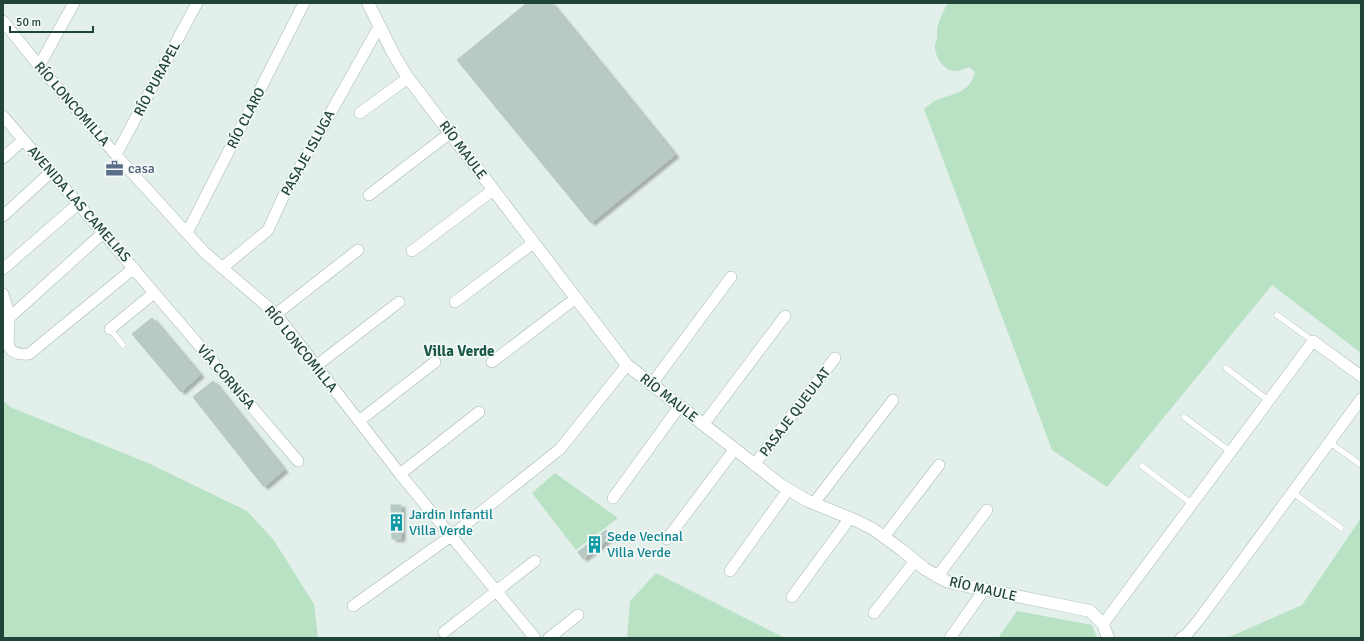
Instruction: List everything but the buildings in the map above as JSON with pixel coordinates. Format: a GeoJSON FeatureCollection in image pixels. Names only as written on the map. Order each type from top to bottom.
{"type":"FeatureCollection","features":[{"type":"Feature","properties":{"kind":"street"},"geometry":{"type":"LineString","coordinates":[[39,66],[74,3]]}},
{"type":"Feature","properties":{"kind":"street","name":"RÍO PURAPEL"},"geometry":{"type":"LineString","coordinates":[[116,155],[197,3]]}},
{"type":"Feature","properties":{"kind":"street","name":"RÍO CLARO"},"geometry":{"type":"LineString","coordinates":[[187,233],[304,3]]}},
{"type":"Feature","properties":{"kind":"street","name":"RÍO MAULE"},"geometry":{"type":"LineString","coordinates":[[368,3],[393,53],[408,78],[627,365],[734,450],[788,490],[850,518],[884,537],[924,569],[937,577],[957,584],[1090,612],[1103,624]]}},
{"type":"Feature","properties":{"kind":"street","name":"RÍO LONCOMILLA"},"geometry":{"type":"LineString","coordinates":[[3,21],[39,66],[116,155],[204,252],[276,314],[400,474],[535,638]]}},
{"type":"Feature","properties":{"kind":"street","name":"PASAJE ISLUGA"},"geometry":{"type":"LineString","coordinates":[[222,268],[268,230],[283,197],[380,25]]}},
{"type":"Feature","properties":{"kind":"street"},"geometry":{"type":"LineString","coordinates":[[360,114],[408,78]]}},
{"type":"Feature","properties":{"kind":"street","name":"AVENIDA LAS CAMELIAS"},"geometry":{"type":"LineString","coordinates":[[3,116],[154,293]]}},
{"type":"Feature","properties":{"kind":"street"},"geometry":{"type":"LineString","coordinates":[[369,195],[450,134]]}},
{"type":"Feature","properties":{"kind":"street"},"geometry":{"type":"LineString","coordinates":[[3,158],[23,140]]}},
{"type":"Feature","properties":{"kind":"street"},"geometry":{"type":"LineString","coordinates":[[3,216],[51,172]]}},
{"type":"Feature","properties":{"kind":"street"},"geometry":{"type":"LineString","coordinates":[[412,251],[493,190]]}},
{"type":"Feature","properties":{"kind":"street"},"geometry":{"type":"LineString","coordinates":[[3,269],[78,204]]}},
{"type":"Feature","properties":{"kind":"street"},"geometry":{"type":"LineString","coordinates":[[9,318],[103,233]]}},
{"type":"Feature","properties":{"kind":"street"},"geometry":{"type":"LineString","coordinates":[[455,302],[533,243]]}},
{"type":"Feature","properties":{"kind":"street"},"geometry":{"type":"LineString","coordinates":[[276,314],[358,250]]}},
{"type":"Feature","properties":{"kind":"street"},"geometry":{"type":"LineString","coordinates":[[3,294],[9,318],[6,340],[10,350],[18,355],[29,354],[134,268]]}},
{"type":"Feature","properties":{"kind":"street"},"geometry":{"type":"LineString","coordinates":[[651,385],[731,277]]}},
{"type":"Feature","properties":{"kind":"street"},"geometry":{"type":"LineString","coordinates":[[110,329],[154,293]]}},
{"type":"Feature","properties":{"kind":"street","name":"VÍA CORNISA"},"geometry":{"type":"LineString","coordinates":[[154,293],[298,461]]}},
{"type":"Feature","properties":{"kind":"street"},"geometry":{"type":"LineString","coordinates":[[492,362],[576,298]]}},
{"type":"Feature","properties":{"kind":"street"},"geometry":{"type":"LineString","coordinates":[[316,366],[399,302]]}},
{"type":"Feature","properties":{"kind":"street"},"geometry":{"type":"LineString","coordinates":[[703,425],[786,316]]}},
{"type":"Feature","properties":{"kind":"street"},"geometry":{"type":"LineString","coordinates":[[1108,638],[1103,624],[1313,341],[1361,376]]}},
{"type":"Feature","properties":{"kind":"street","name":"PASAJE QUEULAT"},"geometry":{"type":"LineString","coordinates":[[754,465],[835,358]]}},
{"type":"Feature","properties":{"kind":"street"},"geometry":{"type":"LineString","coordinates":[[359,421],[435,362]]}},
{"type":"Feature","properties":{"kind":"street"},"geometry":{"type":"LineString","coordinates":[[353,606],[451,536],[560,449],[627,365]]}},
{"type":"Feature","properties":{"kind":"street"},"geometry":{"type":"LineString","coordinates":[[1181,638],[1189,632],[1198,621],[1361,399]]}},
{"type":"Feature","properties":{"kind":"street"},"geometry":{"type":"LineString","coordinates":[[814,503],[893,400]]}},
{"type":"Feature","properties":{"kind":"street"},"geometry":{"type":"LineString","coordinates":[[613,498],[679,407]]}},
{"type":"Feature","properties":{"kind":"street"},"geometry":{"type":"LineString","coordinates":[[400,474],[479,412]]}},
{"type":"Feature","properties":{"kind":"street"},"geometry":{"type":"LineString","coordinates":[[668,539],[734,450]]}},
{"type":"Feature","properties":{"kind":"street"},"geometry":{"type":"LineString","coordinates":[[884,537],[939,465]]}},
{"type":"Feature","properties":{"kind":"street"},"geometry":{"type":"LineString","coordinates":[[730,571],[788,490]]}},
{"type":"Feature","properties":{"kind":"street"},"geometry":{"type":"LineString","coordinates":[[937,577],[987,510]]}},
{"type":"Feature","properties":{"kind":"street"},"geometry":{"type":"LineString","coordinates":[[792,597],[850,518]]}},
{"type":"Feature","properties":{"kind":"street"},"geometry":{"type":"LineString","coordinates":[[444,632],[535,561]]}},
{"type":"Feature","properties":{"kind":"street"},"geometry":{"type":"LineString","coordinates":[[874,613],[915,562]]}},
{"type":"Feature","properties":{"kind":"street"},"geometry":{"type":"LineString","coordinates":[[950,638],[984,590]]}},
{"type":"Feature","properties":{"kind":"street"},"geometry":{"type":"LineString","coordinates":[[549,638],[578,615]]}},
{"type":"Feature","properties":{"kind":"lane"},"geometry":{"type":"LineString","coordinates":[[1277,314],[1313,341]]}},
{"type":"Feature","properties":{"kind":"lane"},"geometry":{"type":"LineString","coordinates":[[110,329],[123,345]]}},
{"type":"Feature","properties":{"kind":"lane"},"geometry":{"type":"LineString","coordinates":[[1226,368],[1269,401]]}},
{"type":"Feature","properties":{"kind":"lane"},"geometry":{"type":"LineString","coordinates":[[1184,417],[1231,452]]}},
{"type":"Feature","properties":{"kind":"lane"},"geometry":{"type":"LineString","coordinates":[[1329,442],[1361,465]]}},
{"type":"Feature","properties":{"kind":"lane"},"geometry":{"type":"LineString","coordinates":[[1142,466],[1192,504]]}},
{"type":"Feature","properties":{"kind":"lane"},"geometry":{"type":"LineString","coordinates":[[1292,492],[1341,528]]}},
{"type":"Feature","properties":{"kind":"green space"},"geometry":{"type":"Polygon","coordinates":[[[948,3],[1361,3],[1361,353],[1272,285],[1107,487],[1052,450],[924,109],[935,101],[955,94],[965,88],[973,79],[975,72],[969,67],[958,71],[950,70],[940,62],[936,53],[935,44],[937,39],[937,29],[941,16],[948,3]]]}},
{"type":"Feature","properties":{"kind":"green space"},"geometry":{"type":"Polygon","coordinates":[[[3,400],[10,407],[148,463],[247,511],[273,539],[314,604],[318,638],[3,638],[3,400]]]}},
{"type":"Feature","properties":{"kind":"green space"},"geometry":{"type":"Polygon","coordinates":[[[555,473],[618,518],[576,550],[532,493],[555,473]]]}},
{"type":"Feature","properties":{"kind":"green space"},"geometry":{"type":"Polygon","coordinates":[[[1361,518],[1361,638],[1227,638],[1302,605],[1361,518]]]}},
{"type":"Feature","properties":{"kind":"green space"},"geometry":{"type":"Polygon","coordinates":[[[656,573],[785,638],[627,638],[630,601],[656,573]]]}},
{"type":"Feature","properties":{"kind":"green space"},"geometry":{"type":"Polygon","coordinates":[[[1017,611],[1092,625],[1097,638],[998,638],[1017,611]]]}},
{"type":"Feature","properties":{"kind":"place","name":"casa"},"geometry":{"type":"Point","coordinates":[115,168]}},
{"type":"Feature","properties":{"kind":"place","name":"Jardin Infantil Villa Verde"},"geometry":{"type":"Point","coordinates":[396,522]}},
{"type":"Feature","properties":{"kind":"place","name":"Sede Vecinal Villa Verde"},"geometry":{"type":"Point","coordinates":[594,544]}},
{"type":"Feature","properties":{"kind":"district","name":"Villa Verde"},"geometry":{"type":"Point","coordinates":[459,351]}}]}
